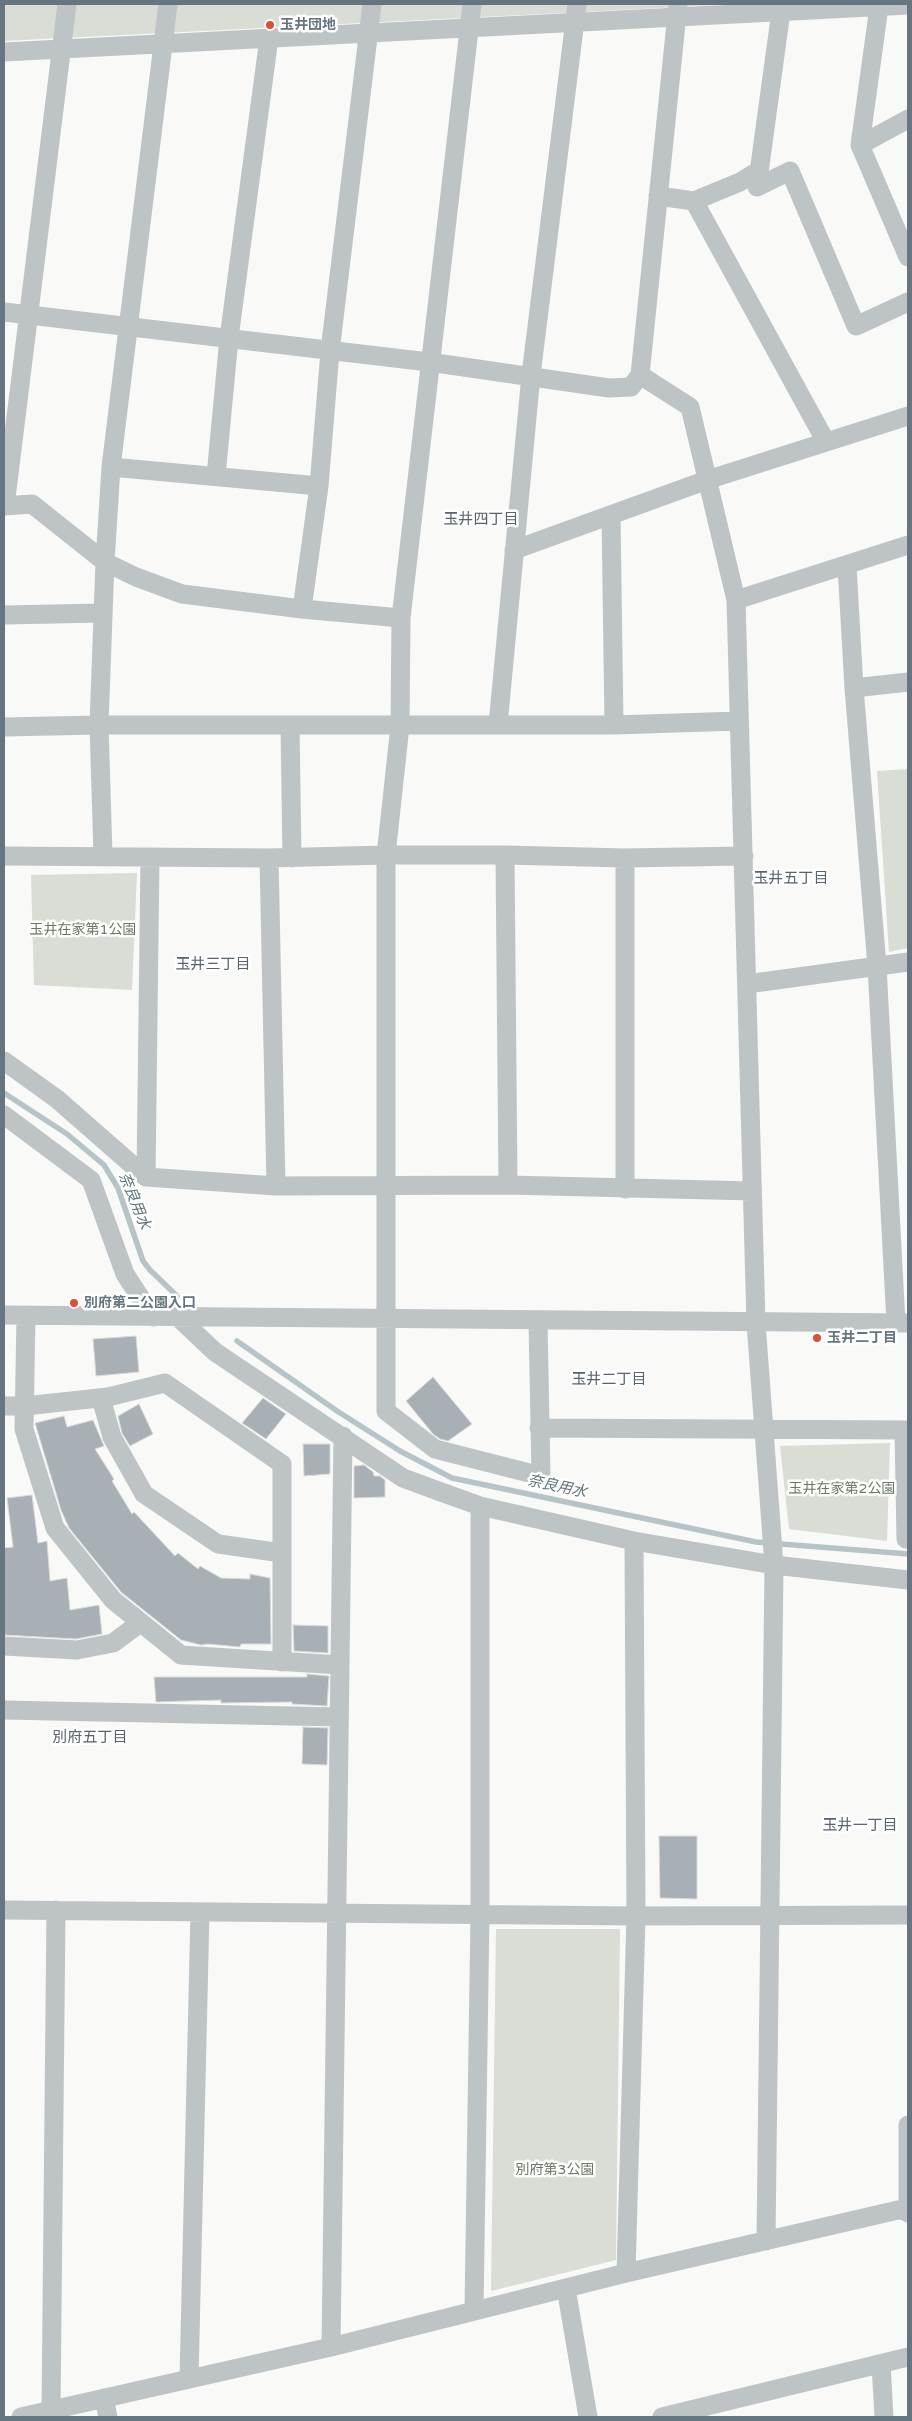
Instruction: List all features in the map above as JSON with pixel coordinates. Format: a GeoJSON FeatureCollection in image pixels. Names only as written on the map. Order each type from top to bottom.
{"type":"FeatureCollection","features":[{"type":"Feature","properties":{"kind":"street"},"geometry":{"type":"LineString","coordinates":[[67,4],[5,506],[32,504],[105,562],[136,577],[182,594],[302,609],[401,618]]}},
{"type":"Feature","properties":{"kind":"street"},"geometry":{"type":"LineString","coordinates":[[102,855],[99,724],[105,562],[111,467],[168,4]]}},
{"type":"Feature","properties":{"kind":"street"},"geometry":{"type":"LineString","coordinates":[[302,609],[319,486],[330,350],[372,4]]}},
{"type":"Feature","properties":{"kind":"street"},"geometry":{"type":"LineString","coordinates":[[472,4],[429,362],[401,618],[400,726],[386,855],[386,1410],[435,1449],[541,1476],[538,1321]]}},
{"type":"Feature","properties":{"kind":"street"},"geometry":{"type":"LineString","coordinates":[[4,52],[469,28],[576,13],[908,5]]}},
{"type":"Feature","properties":{"kind":"street"},"geometry":{"type":"LineString","coordinates":[[879,7],[860,145],[908,257]]}},
{"type":"Feature","properties":{"kind":"street"},"geometry":{"type":"LineString","coordinates":[[757,187],[781,8]]}},
{"type":"Feature","properties":{"kind":"street"},"geometry":{"type":"LineString","coordinates":[[4,312],[429,362],[531,375],[609,388],[631,387],[640,375],[677,10]]}},
{"type":"Feature","properties":{"kind":"street"},"geometry":{"type":"LineString","coordinates":[[498,725],[531,375],[576,13]]}},
{"type":"Feature","properties":{"kind":"street"},"geometry":{"type":"LineString","coordinates":[[216,476],[229,338],[269,38]]}},
{"type":"Feature","properties":{"kind":"street"},"geometry":{"type":"LineString","coordinates":[[860,145],[907,123]]}},
{"type":"Feature","properties":{"kind":"street"},"geometry":{"type":"LineString","coordinates":[[757,187],[790,171],[856,326],[908,302]]}},
{"type":"Feature","properties":{"kind":"street"},"geometry":{"type":"LineString","coordinates":[[658,196],[694,201],[740,182],[753,174],[757,187]]}},
{"type":"Feature","properties":{"kind":"street"},"geometry":{"type":"LineString","coordinates":[[694,201],[826,442]]}},
{"type":"Feature","properties":{"kind":"street"},"geometry":{"type":"LineString","coordinates":[[640,375],[690,407],[736,600],[756,1323],[774,1565],[766,2240]]}},
{"type":"Feature","properties":{"kind":"street"},"geometry":{"type":"LineString","coordinates":[[514,550],[707,480],[908,416]]}},
{"type":"Feature","properties":{"kind":"street"},"geometry":{"type":"LineString","coordinates":[[111,467],[319,486]]}},
{"type":"Feature","properties":{"kind":"street"},"geometry":{"type":"LineString","coordinates":[[611,515],[614,725]]}},
{"type":"Feature","properties":{"kind":"street"},"geometry":{"type":"LineString","coordinates":[[736,600],[908,545]]}},
{"type":"Feature","properties":{"kind":"street"},"geometry":{"type":"LineString","coordinates":[[4,1315],[385,1320],[902,1323],[877,966],[854,688],[847,566]]}},
{"type":"Feature","properties":{"kind":"street"},"geometry":{"type":"LineString","coordinates":[[4,615],[103,613]]}},
{"type":"Feature","properties":{"kind":"street"},"geometry":{"type":"LineString","coordinates":[[854,688],[908,682]]}},
{"type":"Feature","properties":{"kind":"street"},"geometry":{"type":"LineString","coordinates":[[4,727],[99,724],[614,725],[739,721]]}},
{"type":"Feature","properties":{"kind":"street"},"geometry":{"type":"LineString","coordinates":[[290,725],[292,858]]}},
{"type":"Feature","properties":{"kind":"street"},"geometry":{"type":"LineString","coordinates":[[4,856],[102,855],[292,858],[386,855],[505,855],[625,858],[744,856]]}},
{"type":"Feature","properties":{"kind":"street"},"geometry":{"type":"LineString","coordinates":[[505,855],[508,1185]]}},
{"type":"Feature","properties":{"kind":"street"},"geometry":{"type":"LineString","coordinates":[[146,1177],[150,857]]}},
{"type":"Feature","properties":{"kind":"street"},"geometry":{"type":"LineString","coordinates":[[269,858],[276,1186]]}},
{"type":"Feature","properties":{"kind":"street"},"geometry":{"type":"LineString","coordinates":[[625,858],[625,1189]]}},
{"type":"Feature","properties":{"kind":"street"},"geometry":{"type":"LineString","coordinates":[[747,984],[908,962]]}},
{"type":"Feature","properties":{"kind":"street"},"geometry":{"type":"LineString","coordinates":[[4,1061],[57,1099],[146,1177],[276,1186],[508,1185],[752,1191]]}},
{"type":"Feature","properties":{"kind":"street"},"geometry":{"type":"LineString","coordinates":[[4,1115],[92,1180],[125,1274],[153,1317]]}},
{"type":"Feature","properties":{"kind":"street"},"geometry":{"type":"LineString","coordinates":[[26,1316],[24,1429],[55,1528],[112,1600],[181,1655],[340,1665]]}},
{"type":"Feature","properties":{"kind":"street"},"geometry":{"type":"LineString","coordinates":[[178,1317],[215,1352],[403,1478],[480,1506],[634,1541],[774,1565],[908,1580]]}},
{"type":"Feature","properties":{"kind":"street"},"geometry":{"type":"LineString","coordinates":[[4,1406],[25,1406],[101,1398],[165,1383],[282,1464],[282,1662]]}},
{"type":"Feature","properties":{"kind":"street"},"geometry":{"type":"LineString","coordinates":[[101,1398],[112,1437],[144,1494],[218,1544],[282,1553]]}},
{"type":"Feature","properties":{"kind":"street"},"geometry":{"type":"LineString","coordinates":[[539,1428],[906,1430],[906,1539],[908,1539]]}},
{"type":"Feature","properties":{"kind":"street"},"geometry":{"type":"LineString","coordinates":[[331,2347],[343,1436]]}},
{"type":"Feature","properties":{"kind":"street"},"geometry":{"type":"LineString","coordinates":[[474,2310],[480,1915],[480,1506]]}},
{"type":"Feature","properties":{"kind":"street"},"geometry":{"type":"LineString","coordinates":[[626,2272],[636,1916],[634,1541]]}},
{"type":"Feature","properties":{"kind":"street"},"geometry":{"type":"LineString","coordinates":[[4,1646],[77,1650],[113,1643],[140,1622]]}},
{"type":"Feature","properties":{"kind":"street"},"geometry":{"type":"LineString","coordinates":[[4,1710],[339,1717]]}},
{"type":"Feature","properties":{"kind":"street"},"geometry":{"type":"LineString","coordinates":[[4,1910],[480,1915],[908,1916]]}},
{"type":"Feature","properties":{"kind":"street"},"geometry":{"type":"LineString","coordinates":[[51,2410],[56,1910]]}},
{"type":"Feature","properties":{"kind":"street"},"geometry":{"type":"LineString","coordinates":[[189,2379],[200,1912]]}},
{"type":"Feature","properties":{"kind":"street"},"geometry":{"type":"LineString","coordinates":[[21,2417],[331,2347],[626,2272],[898,2210],[908,2211],[908,2125]]}},
{"type":"Feature","properties":{"kind":"street"},"geometry":{"type":"LineString","coordinates":[[566,2288],[588,2417]]}},
{"type":"Feature","properties":{"kind":"street"},"geometry":{"type":"LineString","coordinates":[[662,2417],[908,2357]]}},
{"type":"Feature","properties":{"kind":"street"},"geometry":{"type":"LineString","coordinates":[[881,2364],[884,2417]]}},
{"type":"Feature","properties":{"kind":"street"},"geometry":{"type":"LineString","coordinates":[[104,2398],[108,2417]]}},
{"type":"Feature","properties":{"kind":"green space"},"geometry":{"type":"Polygon","coordinates":[[[4,4],[741,4],[4,41],[4,4]]]}},
{"type":"Feature","properties":{"kind":"green space"},"geometry":{"type":"Polygon","coordinates":[[[908,769],[908,948],[889,952],[877,771],[908,769]]]}},
{"type":"Feature","properties":{"kind":"green space","name":"玉井在家第1公園"},"geometry":{"type":"Polygon","coordinates":[[[137,873],[132,990],[34,985],[31,875],[137,873]]]}},
{"type":"Feature","properties":{"kind":"green space","name":"玉井在家第2公園"},"geometry":{"type":"Polygon","coordinates":[[[890,1443],[887,1541],[789,1529],[780,1446],[890,1443]]]}},
{"type":"Feature","properties":{"kind":"green space","name":"別府第3公園"},"geometry":{"type":"Polygon","coordinates":[[[496,1929],[620,1929],[616,2260],[491,2291],[496,1929]]]}},
{"type":"Feature","properties":{"kind":"building"},"geometry":{"type":"Polygon","coordinates":[[[136,1336],[139,1372],[96,1376],[93,1339],[136,1336]]]}},
{"type":"Feature","properties":{"kind":"building"},"geometry":{"type":"Polygon","coordinates":[[[433,1377],[472,1424],[448,1441],[440,1439],[433,1434],[406,1401],[433,1377]]]}},
{"type":"Feature","properties":{"kind":"building"},"geometry":{"type":"Polygon","coordinates":[[[263,1398],[286,1414],[266,1439],[242,1423],[263,1398]]]}},
{"type":"Feature","properties":{"kind":"building"},"geometry":{"type":"Polygon","coordinates":[[[139,1404],[153,1434],[130,1446],[122,1433],[118,1416],[139,1404]]]}},
{"type":"Feature","properties":{"kind":"building"},"geometry":{"type":"Polygon","coordinates":[[[64,1416],[67,1427],[93,1420],[104,1446],[95,1449],[114,1479],[112,1481],[132,1514],[134,1512],[175,1556],[178,1553],[198,1569],[200,1566],[221,1578],[250,1579],[250,1574],[270,1578],[271,1644],[241,1644],[240,1647],[201,1645],[181,1640],[121,1592],[69,1528],[61,1510],[35,1423],[64,1416]]]}},
{"type":"Feature","properties":{"kind":"building"},"geometry":{"type":"Polygon","coordinates":[[[303,1444],[330,1444],[330,1474],[304,1476],[303,1444]]]}},
{"type":"Feature","properties":{"kind":"building"},"geometry":{"type":"Polygon","coordinates":[[[364,1465],[373,1472],[374,1476],[380,1476],[385,1480],[385,1497],[354,1498],[354,1466],[364,1465]]]}},
{"type":"Feature","properties":{"kind":"building"},"geometry":{"type":"Polygon","coordinates":[[[32,1495],[38,1543],[47,1541],[50,1581],[67,1578],[70,1610],[99,1605],[102,1634],[76,1639],[4,1635],[4,1548],[13,1547],[7,1498],[32,1495]]]}},
{"type":"Feature","properties":{"kind":"building"},"geometry":{"type":"Polygon","coordinates":[[[293,1625],[328,1626],[328,1653],[294,1651],[293,1625]]]}},
{"type":"Feature","properties":{"kind":"building"},"geometry":{"type":"Polygon","coordinates":[[[307,1674],[329,1676],[327,1706],[292,1704],[292,1702],[221,1703],[221,1700],[156,1702],[154,1677],[307,1677],[307,1674]]]}},
{"type":"Feature","properties":{"kind":"building"},"geometry":{"type":"Polygon","coordinates":[[[303,1727],[328,1728],[327,1765],[302,1764],[303,1727]]]}},
{"type":"Feature","properties":{"kind":"building"},"geometry":{"type":"Polygon","coordinates":[[[659,1836],[697,1836],[697,1899],[660,1898],[659,1836]]]}},
{"type":"Feature","properties":{"kind":"waterway","name":"奈良用水"},"geometry":{"type":"LineString","coordinates":[[4,1093],[67,1134],[104,1165],[118,1188],[143,1261],[177,1296]]}},
{"type":"Feature","properties":{"kind":"waterway","name":"奈良用水"},"geometry":{"type":"LineString","coordinates":[[237,1341],[337,1411],[400,1451],[452,1478],[756,1542],[908,1554]]}},
{"type":"Feature","properties":{"kind":"place","name":"玉井団地"},"geometry":{"type":"Point","coordinates":[270,25]}},
{"type":"Feature","properties":{"kind":"place","name":"別府第二公園入口"},"geometry":{"type":"Point","coordinates":[74,1303]}},
{"type":"Feature","properties":{"kind":"place","name":"玉井二丁目"},"geometry":{"type":"Point","coordinates":[817,1338]}},
{"type":"Feature","properties":{"kind":"district","name":"玉井四丁目"},"geometry":{"type":"Point","coordinates":[481,520]}},
{"type":"Feature","properties":{"kind":"district","name":"玉井五丁目"},"geometry":{"type":"Point","coordinates":[791,879]}},
{"type":"Feature","properties":{"kind":"district","name":"玉井三丁目"},"geometry":{"type":"Point","coordinates":[213,965]}},
{"type":"Feature","properties":{"kind":"district","name":"玉井二丁目"},"geometry":{"type":"Point","coordinates":[609,1380]}},
{"type":"Feature","properties":{"kind":"district","name":"別府五丁目"},"geometry":{"type":"Point","coordinates":[90,1738]}},
{"type":"Feature","properties":{"kind":"district","name":"玉井一丁目"},"geometry":{"type":"Point","coordinates":[860,1826]}}]}
